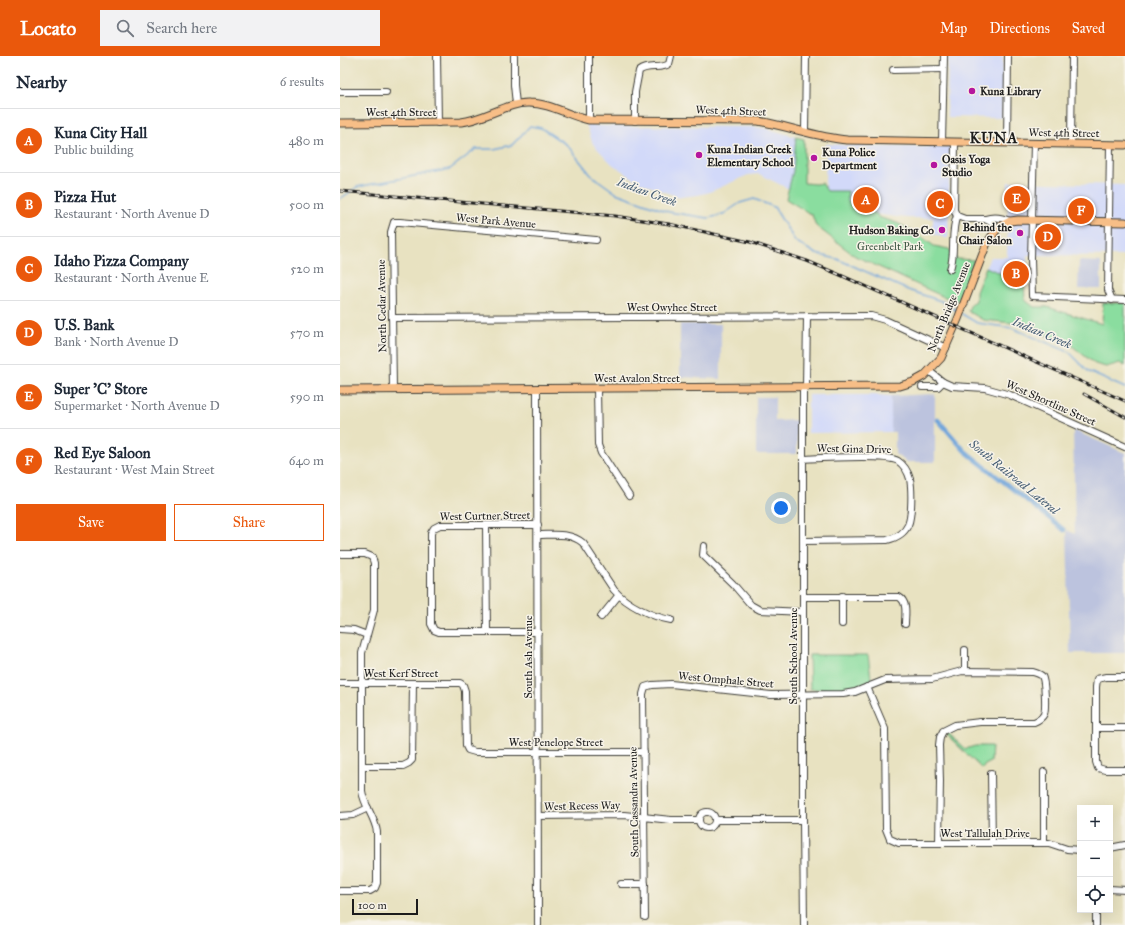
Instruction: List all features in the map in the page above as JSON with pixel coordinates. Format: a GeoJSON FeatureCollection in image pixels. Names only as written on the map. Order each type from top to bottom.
{"type":"FeatureCollection","features":[{"type":"Feature","properties":{"kind":"main road","name":"West 4th Street"},"geometry":{"type":"LineString","coordinates":[[340,123],[438,123],[470,121],[516,104],[529,102],[543,105],[570,116],[589,120],[748,120],[771,123],[805,132],[847,140],[1125,145]]}},
{"type":"Feature","properties":{"kind":"main road"},"geometry":{"type":"LineString","coordinates":[[998,228],[1010,221],[1032,219],[1125,222]]}},
{"type":"Feature","properties":{"kind":"main road","name":"North Bridge Avenue"},"geometry":{"type":"LineString","coordinates":[[929,371],[941,358],[946,348],[987,243],[998,228]]}},
{"type":"Feature","properties":{"kind":"main road","name":"West Avalon Street"},"geometry":{"type":"LineString","coordinates":[[340,390],[805,388],[900,386],[913,382],[924,376],[929,371]]}},
{"type":"Feature","properties":{"kind":"street"},"geometry":{"type":"LineString","coordinates":[[437,56],[438,123]]}},
{"type":"Feature","properties":{"kind":"street"},"geometry":{"type":"LineString","coordinates":[[514,56],[514,85],[516,104]]}},
{"type":"Feature","properties":{"kind":"street"},"geometry":{"type":"LineString","coordinates":[[589,56],[589,120]]}},
{"type":"Feature","properties":{"kind":"street"},"geometry":{"type":"LineString","coordinates":[[635,121],[635,92],[638,74],[643,69],[666,67],[669,64],[671,56]]}},
{"type":"Feature","properties":{"kind":"street"},"geometry":{"type":"LineString","coordinates":[[805,132],[806,56]]}},
{"type":"Feature","properties":{"kind":"street"},"geometry":{"type":"LineString","coordinates":[[942,142],[944,56]]}},
{"type":"Feature","properties":{"kind":"street"},"geometry":{"type":"LineString","coordinates":[[1007,142],[1008,56]]}},
{"type":"Feature","properties":{"kind":"street"},"geometry":{"type":"LineString","coordinates":[[1071,144],[1072,56]]}},
{"type":"Feature","properties":{"kind":"street"},"geometry":{"type":"LineString","coordinates":[[893,70],[943,69]]}},
{"type":"Feature","properties":{"kind":"street"},"geometry":{"type":"LineString","coordinates":[[340,92],[386,92]]}},
{"type":"Feature","properties":{"kind":"street"},"geometry":{"type":"LineString","coordinates":[[955,142],[954,210],[957,216],[965,219],[985,219],[991,217],[1002,218],[1010,221]]}},
{"type":"Feature","properties":{"kind":"street"},"geometry":{"type":"LineString","coordinates":[[1034,143],[1032,296],[1125,300]]}},
{"type":"Feature","properties":{"kind":"street"},"geometry":{"type":"LineString","coordinates":[[1110,145],[1108,290],[1112,300]]}},
{"type":"Feature","properties":{"kind":"street"},"geometry":{"type":"LineString","coordinates":[[950,269],[954,260],[954,222],[957,216]]}},
{"type":"Feature","properties":{"kind":"street"},"geometry":{"type":"LineString","coordinates":[[985,219],[995,224],[998,228]]}},
{"type":"Feature","properties":{"kind":"street","name":"West Park Avenue"},"geometry":{"type":"LineString","coordinates":[[394,222],[596,240]]}},
{"type":"Feature","properties":{"kind":"street","name":"North Cedar Avenue"},"geometry":{"type":"LineString","coordinates":[[392,390],[391,232],[394,222]]}},
{"type":"Feature","properties":{"kind":"street","name":"South School Avenue"},"geometry":{"type":"LineString","coordinates":[[804,925],[802,820],[803,459],[807,316]]}},
{"type":"Feature","properties":{"kind":"street","name":"West Owyhee Street"},"geometry":{"type":"LineString","coordinates":[[392,318],[871,316],[885,320],[946,348]]}},
{"type":"Feature","properties":{"kind":"street","name":"West Shortline Street"},"geometry":{"type":"LineString","coordinates":[[929,371],[952,386],[985,388],[1010,395],[1125,447]]}},
{"type":"Feature","properties":{"kind":"street","name":"West Shortline Street"},"geometry":{"type":"LineString","coordinates":[[922,387],[938,387],[944,382]]}},
{"type":"Feature","properties":{"kind":"street","name":"South Ash Avenue"},"geometry":{"type":"LineString","coordinates":[[537,389],[538,925]]}},
{"type":"Feature","properties":{"kind":"street"},"geometry":{"type":"LineString","coordinates":[[597,389],[598,445],[602,455],[629,496]]}},
{"type":"Feature","properties":{"kind":"street","name":"West Gina Drive"},"geometry":{"type":"LineString","coordinates":[[803,459],[894,459],[904,465],[910,478],[910,522],[901,535],[887,540],[803,541]]}},
{"type":"Feature","properties":{"kind":"street","name":"West Curtner Street"},"geometry":{"type":"LineString","coordinates":[[487,632],[439,632],[434,630],[431,624],[431,533],[434,528],[440,525],[538,524]]}},
{"type":"Feature","properties":{"kind":"street"},"geometry":{"type":"LineString","coordinates":[[486,525],[487,632],[538,632]]}},
{"type":"Feature","properties":{"kind":"street"},"geometry":{"type":"LineString","coordinates":[[538,535],[568,535],[576,538],[583,544],[618,596],[654,616],[671,620]]}},
{"type":"Feature","properties":{"kind":"street"},"geometry":{"type":"LineString","coordinates":[[704,546],[703,555],[705,558],[724,574],[756,609],[803,612]]}},
{"type":"Feature","properties":{"kind":"street"},"geometry":{"type":"LineString","coordinates":[[340,554],[365,554],[372,557],[374,563],[375,604],[362,653],[362,791],[377,832],[377,883],[375,888],[370,891],[340,891]]}},
{"type":"Feature","properties":{"kind":"street"},"geometry":{"type":"LineString","coordinates":[[601,617],[618,596]]}},
{"type":"Feature","properties":{"kind":"street"},"geometry":{"type":"LineString","coordinates":[[842,596],[842,624]]}},
{"type":"Feature","properties":{"kind":"street"},"geometry":{"type":"LineString","coordinates":[[803,597],[899,596],[905,604],[905,624]]}},
{"type":"Feature","properties":{"kind":"street"},"geometry":{"type":"LineString","coordinates":[[340,628],[367,634]]}},
{"type":"Feature","properties":{"kind":"street"},"geometry":{"type":"LineString","coordinates":[[964,650],[965,671]]}},
{"type":"Feature","properties":{"kind":"street","name":"West Omphale Street"},"geometry":{"type":"LineString","coordinates":[[645,687],[671,684],[771,695],[843,694],[855,692],[885,680],[932,679],[965,671],[1033,672],[1041,676],[1044,683],[1044,711],[1042,718],[1034,722],[980,722],[955,724],[943,731],[940,737],[939,745],[939,843]]}},
{"type":"Feature","properties":{"kind":"street"},"geometry":{"type":"LineString","coordinates":[[1125,677],[1106,677],[1098,679],[1096,687],[1096,762],[1098,768],[1105,770],[1125,770]]}},
{"type":"Feature","properties":{"kind":"street","name":"West Kerf Street"},"geometry":{"type":"LineString","coordinates":[[340,683],[456,682],[462,685],[465,691],[466,742],[468,750]]}},
{"type":"Feature","properties":{"kind":"street"},"geometry":{"type":"LineString","coordinates":[[362,766],[403,766],[409,763],[412,756],[413,683]]}},
{"type":"Feature","properties":{"kind":"street","name":"South Cassandra Avenue"},"geometry":{"type":"LineString","coordinates":[[645,687],[643,694],[645,917]]}},
{"type":"Feature","properties":{"kind":"street","name":"West Tallulah Drive"},"geometry":{"type":"LineString","coordinates":[[868,687],[885,729],[886,829],[890,839],[899,843],[1044,842],[1067,849],[1077,850]]}},
{"type":"Feature","properties":{"kind":"street"},"geometry":{"type":"LineString","coordinates":[[1096,728],[1125,728]]}},
{"type":"Feature","properties":{"kind":"street","name":"West Penelope Street"},"geometry":{"type":"LineString","coordinates":[[468,750],[475,752],[644,752]]}},
{"type":"Feature","properties":{"kind":"street"},"geometry":{"type":"LineString","coordinates":[[1044,772],[1044,842]]}},
{"type":"Feature","properties":{"kind":"street"},"geometry":{"type":"LineString","coordinates":[[991,773],[992,843]]}},
{"type":"Feature","properties":{"kind":"street"},"geometry":{"type":"LineString","coordinates":[[340,816],[353,815],[368,808]]}},
{"type":"Feature","properties":{"kind":"street","name":"West Recess Way"},"geometry":{"type":"LineString","coordinates":[[707,812],[713,814],[715,820],[713,826],[707,828],[701,826],[699,820],[701,814],[707,812]]}},
{"type":"Feature","properties":{"kind":"street","name":"West Recess Way"},"geometry":{"type":"LineString","coordinates":[[538,816],[624,815],[671,820],[699,820]]}},
{"type":"Feature","properties":{"kind":"street","name":"West Recess Way"},"geometry":{"type":"LineString","coordinates":[[715,820],[802,820]]}},
{"type":"Feature","properties":{"kind":"street"},"geometry":{"type":"LineString","coordinates":[[1113,847],[1125,845]]}},
{"type":"Feature","properties":{"kind":"street"},"geometry":{"type":"LineString","coordinates":[[621,884],[645,884]]}},
{"type":"Feature","properties":{"kind":"street"},"geometry":{"type":"LineString","coordinates":[[1113,889],[1125,890]]}},
{"type":"Feature","properties":{"kind":"street"},"geometry":{"type":"LineString","coordinates":[[1096,913],[1096,925]]}},
{"type":"Feature","properties":{"kind":"shaded area"},"geometry":{"type":"Polygon","coordinates":[[[948,56],[1003,56],[1002,118],[947,117],[948,56]]]}},
{"type":"Feature","properties":{"kind":"shaded area","name":"Kuna Indian Creek Elementary School"},"geometry":{"type":"Polygon","coordinates":[[[586,124],[600,126],[756,127],[769,129],[796,137],[793,171],[789,189],[759,174],[748,175],[710,192],[679,197],[637,181],[612,164],[593,144],[586,124]]]}},
{"type":"Feature","properties":{"kind":"shaded area"},"geometry":{"type":"Polygon","coordinates":[[[826,144],[879,147],[950,147],[948,238],[930,232],[933,218],[908,218],[874,214],[870,211],[859,208],[859,206],[851,206],[847,200],[847,191],[827,191],[825,187],[826,144]]]}},
{"type":"Feature","properties":{"kind":"shaded area"},"geometry":{"type":"Polygon","coordinates":[[[1008,182],[1125,185],[1125,256],[1027,255],[1026,284],[986,267],[990,257],[1007,257],[1008,182]]]}},
{"type":"Feature","properties":{"kind":"shaded area"},"geometry":{"type":"Polygon","coordinates":[[[1079,261],[1101,262],[1101,289],[1078,289],[1079,261]]]}},
{"type":"Feature","properties":{"kind":"shaded area"},"geometry":{"type":"Polygon","coordinates":[[[680,324],[721,324],[721,379],[680,377],[680,324]]]}},
{"type":"Feature","properties":{"kind":"shaded area"},"geometry":{"type":"Polygon","coordinates":[[[935,394],[935,462],[907,462],[895,454],[895,432],[891,432],[891,396],[935,394]]]}},
{"type":"Feature","properties":{"kind":"shaded area"},"geometry":{"type":"Polygon","coordinates":[[[808,395],[891,396],[891,432],[808,433],[808,395]]]}},
{"type":"Feature","properties":{"kind":"shaded area"},"geometry":{"type":"Polygon","coordinates":[[[756,397],[775,397],[775,421],[797,420],[797,454],[756,454],[756,397]]]}},
{"type":"Feature","properties":{"kind":"shaded area"},"geometry":{"type":"Polygon","coordinates":[[[1073,430],[1125,453],[1125,653],[1070,653],[1067,530],[1075,534],[1073,430]]]}},
{"type":"Feature","properties":{"kind":"green space","name":"Greenbelt Park"},"geometry":{"type":"Polygon","coordinates":[[[796,137],[804,139],[804,183],[822,183],[827,191],[848,191],[847,200],[851,205],[859,206],[859,208],[870,208],[870,211],[877,214],[878,217],[897,223],[915,232],[934,246],[949,249],[957,259],[974,260],[958,301],[942,296],[855,256],[816,226],[812,215],[786,199],[793,171],[796,137]]]}},
{"type":"Feature","properties":{"kind":"green space"},"geometry":{"type":"Polygon","coordinates":[[[986,267],[1024,284],[1025,300],[1034,307],[1047,307],[1102,324],[1103,303],[1125,303],[1125,366],[1120,363],[1106,367],[1095,364],[1067,342],[1039,333],[1022,324],[983,320],[968,311],[971,304],[976,301],[976,292],[986,267]]]}},
{"type":"Feature","properties":{"kind":"green space"},"geometry":{"type":"Polygon","coordinates":[[[809,655],[868,655],[872,681],[850,690],[810,689],[809,655]]]}},
{"type":"Feature","properties":{"kind":"green space"},"geometry":{"type":"Polygon","coordinates":[[[948,733],[965,749],[975,746],[992,746],[991,762],[985,765],[982,769],[947,735],[948,733]]]}},
{"type":"Feature","properties":{"kind":"waterway","name":"Indian Creek"},"geometry":{"type":"LineString","coordinates":[[340,199],[357,187],[450,169],[476,149],[494,149],[512,145],[530,126],[541,128],[567,145],[591,175],[616,193],[669,212],[708,218],[722,215],[740,203],[754,199],[774,207],[795,241],[816,254],[837,259],[908,290],[941,301],[959,312]]}},
{"type":"Feature","properties":{"kind":"waterway","name":"Indian Creek"},"geometry":{"type":"LineString","coordinates":[[962,314],[977,323],[1012,328],[1069,352],[1089,372],[1125,388]]}},
{"type":"Feature","properties":{"kind":"waterway","name":"South Railroad Lateral"},"geometry":{"type":"LineString","coordinates":[[938,420],[965,451],[1064,530]]}},
{"type":"Feature","properties":{"kind":"railway"},"geometry":{"type":"LineString","coordinates":[[340,191],[615,216],[669,224],[750,242],[807,261],[838,274],[1125,401]]}},
{"type":"Feature","properties":{"kind":"railway"},"geometry":{"type":"LineString","coordinates":[[1084,394],[1125,417]]}},
{"type":"Feature","properties":{"kind":"place","name":"Kuna Library"},"geometry":{"type":"Point","coordinates":[972,91]}},
{"type":"Feature","properties":{"kind":"place","name":"Kuna Indian Creek Elementary School"},"geometry":{"type":"Point","coordinates":[699,155]}},
{"type":"Feature","properties":{"kind":"place","name":"Kuna Police Department"},"geometry":{"type":"Point","coordinates":[814,158]}},
{"type":"Feature","properties":{"kind":"place","name":"Oasis Yoga Studio"},"geometry":{"type":"Point","coordinates":[934,165]}},
{"type":"Feature","properties":{"kind":"place","name":"Super 'C' Store"},"geometry":{"type":"Point","coordinates":[1017,199]}},
{"type":"Feature","properties":{"kind":"place","name":"Kuna City Hall"},"geometry":{"type":"Point","coordinates":[866,200]}},
{"type":"Feature","properties":{"kind":"place","name":"Idaho Pizza Company"},"geometry":{"type":"Point","coordinates":[940,204]}},
{"type":"Feature","properties":{"kind":"place","name":"Red Eye Saloon"},"geometry":{"type":"Point","coordinates":[1081,211]}},
{"type":"Feature","properties":{"kind":"place","name":"Hudson Baking Co"},"geometry":{"type":"Point","coordinates":[942,230]}},
{"type":"Feature","properties":{"kind":"place","name":"Behind the Chair Salon"},"geometry":{"type":"Point","coordinates":[1020,233]}},
{"type":"Feature","properties":{"kind":"place","name":"U.S. Bank"},"geometry":{"type":"Point","coordinates":[1048,237]}},
{"type":"Feature","properties":{"kind":"place","name":"Pizza Hut"},"geometry":{"type":"Point","coordinates":[1016,274]}},
{"type":"Feature","properties":{"kind":"district","name":"KUNA"},"geometry":{"type":"Point","coordinates":[994,138]}}]}
